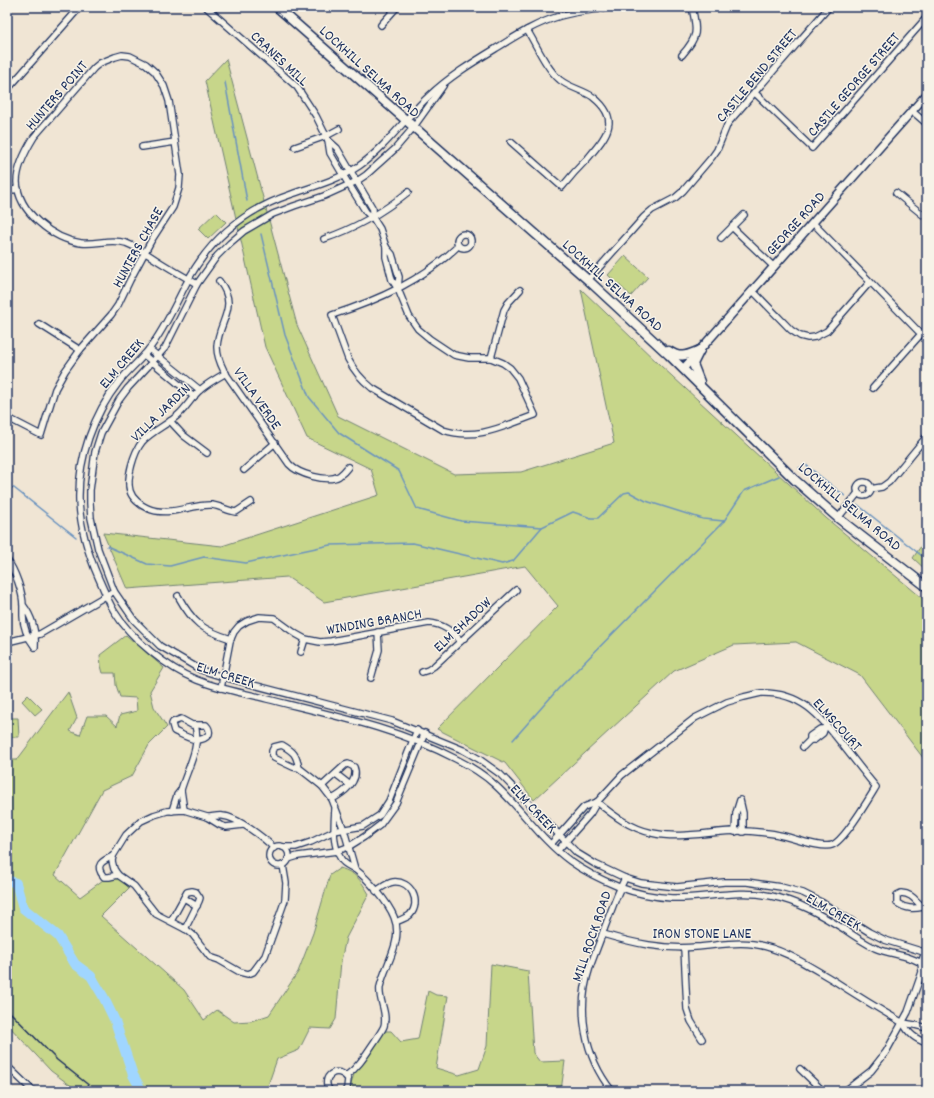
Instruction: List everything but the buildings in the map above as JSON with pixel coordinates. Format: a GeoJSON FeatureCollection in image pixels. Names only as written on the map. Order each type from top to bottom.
{"type":"FeatureCollection","features":[{"type":"Feature","properties":{"kind":"main road","name":"LOCKHILL SELMA ROAD"},"geometry":{"type":"LineString","coordinates":[[277,7],[413,128],[588,280],[658,344],[795,480],[838,518],[927,587]]}},
{"type":"Feature","properties":{"kind":"main road"},"geometry":{"type":"LineString","coordinates":[[658,344],[679,356],[688,355],[700,350]]}},
{"type":"Feature","properties":{"kind":"main road"},"geometry":{"type":"LineString","coordinates":[[700,350],[693,364],[703,388]]}},
{"type":"Feature","properties":{"kind":"street"},"geometry":{"type":"LineString","coordinates":[[7,90],[80,7]]}},
{"type":"Feature","properties":{"kind":"street","name":"CRANES MILL"},"geometry":{"type":"LineString","coordinates":[[206,7],[297,87],[316,116],[327,138],[330,153],[366,212],[374,218]]}},
{"type":"Feature","properties":{"kind":"street"},"geometry":{"type":"LineString","coordinates":[[381,26],[397,7]]}},
{"type":"Feature","properties":{"kind":"street"},"geometry":{"type":"LineString","coordinates":[[446,83],[466,67],[527,30],[557,16],[573,12],[610,7]]}},
{"type":"Feature","properties":{"kind":"street"},"geometry":{"type":"LineString","coordinates":[[682,55],[695,38],[696,27],[692,7]]}},
{"type":"Feature","properties":{"kind":"street","name":"CASTLE BEND STREET"},"geometry":{"type":"LineString","coordinates":[[588,280],[644,217],[652,210],[675,198],[703,168],[717,150],[728,123],[829,7]]}},
{"type":"Feature","properties":{"kind":"street","name":"CASTLE GEORGE STREET"},"geometry":{"type":"LineString","coordinates":[[754,92],[812,148],[927,17]]}},
{"type":"Feature","properties":{"kind":"street"},"geometry":{"type":"LineString","coordinates":[[511,142],[562,187],[604,139],[609,125],[608,115],[600,103],[592,96],[561,81],[547,63],[527,30]]}},
{"type":"Feature","properties":{"kind":"street","name":"HUNTERS CHASE"},"geometry":{"type":"LineString","coordinates":[[12,420],[41,435],[55,390],[65,371],[80,350],[118,305],[130,280],[173,207],[178,195],[180,175],[168,101],[161,81],[146,64],[137,59],[122,56]]}},
{"type":"Feature","properties":{"kind":"street","name":"HUNTERS POINT"},"geometry":{"type":"LineString","coordinates":[[122,56],[107,59],[94,68],[34,137],[24,154],[18,173],[18,189],[24,205],[34,218],[59,236],[81,243],[107,241],[120,242],[132,246],[197,284]]}},
{"type":"Feature","properties":{"kind":"street","name":"ELM CREEK"},"geometry":{"type":"LineString","coordinates":[[446,83],[431,94],[379,149],[359,166],[320,186],[290,195],[268,204],[237,222],[222,234],[197,264],[167,321],[149,349],[119,381],[108,396],[90,431],[84,451],[79,488],[81,519],[92,561],[106,596],[115,613],[124,625],[151,652],[169,665],[195,680],[221,688],[364,723],[421,743],[461,761],[497,787],[551,844],[570,861],[620,888],[636,893],[672,898],[742,893],[774,896],[794,901],[810,908],[875,948],[907,957],[925,965]]}},
{"type":"Feature","properties":{"kind":"street","name":"ELM CREEK"},"geometry":{"type":"LineString","coordinates":[[446,83],[413,128],[387,157],[357,181],[324,196],[273,214],[254,224],[230,243],[217,256],[197,284],[173,335],[159,357],[132,384],[119,400],[100,433],[95,452],[90,490],[91,518],[100,554],[114,591],[134,620],[160,646],[200,670],[374,716],[425,733],[463,750],[500,774],[577,853],[595,864],[625,878],[641,883],[677,887],[724,882],[747,882],[780,887],[803,893],[821,902],[869,932],[886,940],[926,952]]}},
{"type":"Feature","properties":{"kind":"street","name":"GEORGE ROAD"},"geometry":{"type":"LineString","coordinates":[[683,369],[927,94]]}},
{"type":"Feature","properties":{"kind":"street"},"geometry":{"type":"LineString","coordinates":[[912,111],[927,124]]}},
{"type":"Feature","properties":{"kind":"street"},"geometry":{"type":"LineString","coordinates":[[295,147],[327,138],[339,130]]}},
{"type":"Feature","properties":{"kind":"street","name":"CRANES MILL"},"geometry":{"type":"LineString","coordinates":[[327,138],[337,148],[373,209],[374,218],[386,247],[386,257],[392,280],[398,289],[409,316],[418,329],[430,339],[459,357],[491,358]]}},
{"type":"Feature","properties":{"kind":"street"},"geometry":{"type":"LineString","coordinates":[[142,147],[175,142]]}},
{"type":"Feature","properties":{"kind":"street"},"geometry":{"type":"LineString","coordinates":[[7,191],[18,189]]}},
{"type":"Feature","properties":{"kind":"street"},"geometry":{"type":"LineString","coordinates":[[324,239],[356,227],[374,218],[408,192]]}},
{"type":"Feature","properties":{"kind":"street"},"geometry":{"type":"LineString","coordinates":[[896,193],[925,213]]}},
{"type":"Feature","properties":{"kind":"street"},"geometry":{"type":"LineString","coordinates":[[721,238],[744,215]]}},
{"type":"Feature","properties":{"kind":"street"},"geometry":{"type":"LineString","coordinates":[[813,223],[921,334],[873,388]]}},
{"type":"Feature","properties":{"kind":"street"},"geometry":{"type":"LineString","coordinates":[[732,227],[774,267]]}},
{"type":"Feature","properties":{"kind":"street"},"geometry":{"type":"LineString","coordinates":[[458,246],[425,273],[398,289],[369,302],[332,315],[351,366],[366,384],[443,430],[457,434],[484,433],[535,415],[518,378],[507,365],[491,358],[504,310],[508,303],[520,290]]}},
{"type":"Feature","properties":{"kind":"street","name":"VILLA VERDE"},"geometry":{"type":"LineString","coordinates":[[219,281],[225,288],[228,299],[227,313],[219,335],[217,346],[221,365],[289,464],[300,472],[322,478],[338,477],[348,467]]}},
{"type":"Feature","properties":{"kind":"street"},"geometry":{"type":"LineString","coordinates":[[753,290],[791,330],[800,336],[808,338],[815,337],[827,331],[870,282]]}},
{"type":"Feature","properties":{"kind":"street"},"geometry":{"type":"LineString","coordinates":[[39,324],[80,350]]}},
{"type":"Feature","properties":{"kind":"street"},"geometry":{"type":"LineString","coordinates":[[149,349],[200,390]]}},
{"type":"Feature","properties":{"kind":"street"},"geometry":{"type":"LineString","coordinates":[[144,356],[194,397]]}},
{"type":"Feature","properties":{"kind":"street","name":"VILLA JARDIN"},"geometry":{"type":"LineString","coordinates":[[226,373],[200,390],[182,411],[141,444],[135,456],[129,480],[129,490],[138,502],[151,509],[166,512],[211,505],[236,512],[251,502]]}},
{"type":"Feature","properties":{"kind":"street"},"geometry":{"type":"LineString","coordinates":[[170,421],[183,435],[207,453]]}},
{"type":"Feature","properties":{"kind":"street"},"geometry":{"type":"LineString","coordinates":[[870,489],[882,487],[889,482],[927,436]]}},
{"type":"Feature","properties":{"kind":"street"},"geometry":{"type":"LineString","coordinates":[[244,470],[275,443]]}},
{"type":"Feature","properties":{"kind":"street"},"geometry":{"type":"LineString","coordinates":[[838,518],[858,493],[858,485],[862,482],[867,483],[870,489]]}},
{"type":"Feature","properties":{"kind":"street"},"geometry":{"type":"LineString","coordinates":[[858,493],[865,496],[869,493],[870,489]]}},
{"type":"Feature","properties":{"kind":"street"},"geometry":{"type":"LineString","coordinates":[[7,560],[19,585],[24,605],[30,614],[36,635],[35,647],[28,637],[22,617],[24,605]]}},
{"type":"Feature","properties":{"kind":"street","name":"ELM SHADOW"},"geometry":{"type":"LineString","coordinates":[[422,672],[434,666],[516,590]]}},
{"type":"Feature","properties":{"kind":"street"},"geometry":{"type":"LineString","coordinates":[[7,642],[36,635],[59,624],[114,591]]}},
{"type":"Feature","properties":{"kind":"street"},"geometry":{"type":"LineString","coordinates":[[178,596],[197,623],[215,634],[231,639]]}},
{"type":"Feature","properties":{"kind":"street","name":"WINDING BRANCH"},"geometry":{"type":"LineString","coordinates":[[221,688],[228,646],[231,639],[239,626],[247,620],[259,617],[267,616],[278,620],[296,634],[315,642],[325,642],[423,623],[436,623],[442,625],[451,631],[461,641]]}},
{"type":"Feature","properties":{"kind":"street"},"geometry":{"type":"LineString","coordinates":[[371,678],[379,650],[378,632]]}},
{"type":"Feature","properties":{"kind":"street"},"geometry":{"type":"LineString","coordinates":[[301,652],[305,639]]}},
{"type":"Feature","properties":{"kind":"street","name":"ELMSCOURT"},"geometry":{"type":"LineString","coordinates":[[558,850],[582,824],[597,802],[622,775],[680,728],[695,718],[726,702],[761,693],[787,696],[807,706],[876,787],[844,836],[833,845],[823,846],[777,834],[755,831],[675,836],[651,833],[629,825],[615,817],[597,802]]}},
{"type":"Feature","properties":{"kind":"street"},"geometry":{"type":"LineString","coordinates":[[180,719],[195,725],[206,724],[210,730],[207,737],[192,740],[174,731],[172,724],[176,720],[180,719]]}},
{"type":"Feature","properties":{"kind":"street"},"geometry":{"type":"LineString","coordinates":[[172,811],[177,795],[181,790],[197,740],[195,725]]}},
{"type":"Feature","properties":{"kind":"street"},"geometry":{"type":"LineString","coordinates":[[803,746],[810,740],[814,740],[823,733],[825,727]]}},
{"type":"Feature","properties":{"kind":"street"},"geometry":{"type":"LineString","coordinates":[[417,730],[389,801],[380,815],[363,826],[334,831],[296,848],[279,846],[274,848],[270,852],[270,860],[276,865],[283,865],[288,860],[298,856],[311,853],[337,851],[348,847],[376,829],[391,812],[396,803],[425,733]]}},
{"type":"Feature","properties":{"kind":"street"},"geometry":{"type":"LineString","coordinates":[[299,768],[296,755],[292,751],[282,745],[274,747],[272,755],[274,758],[293,767],[299,768],[322,786],[332,799],[344,830],[355,869]]}},
{"type":"Feature","properties":{"kind":"street"},"geometry":{"type":"LineString","coordinates":[[322,786],[346,765],[348,764],[354,767],[355,774],[350,785],[342,794],[332,799]]}},
{"type":"Feature","properties":{"kind":"street"},"geometry":{"type":"LineString","coordinates":[[336,774],[350,785]]}},
{"type":"Feature","properties":{"kind":"street"},"geometry":{"type":"LineString","coordinates":[[181,790],[184,810]]}},
{"type":"Feature","properties":{"kind":"street"},"geometry":{"type":"LineString","coordinates":[[736,832],[736,813],[740,800],[743,813],[743,832]]}},
{"type":"Feature","properties":{"kind":"street","name":"ELMSCOURT"},"geometry":{"type":"LineString","coordinates":[[551,844],[558,834],[584,807],[597,802]]}},
{"type":"Feature","properties":{"kind":"street"},"geometry":{"type":"LineString","coordinates":[[335,809],[334,831],[337,851],[342,861],[355,869],[368,880],[392,912],[396,922],[397,933],[395,946],[380,989],[385,1016],[384,1026],[359,1064],[346,1076]]}},
{"type":"Feature","properties":{"kind":"street"},"geometry":{"type":"LineString","coordinates":[[243,825],[226,827],[207,817],[184,810],[154,815],[141,821],[126,835],[113,856],[112,861],[114,869],[118,875],[134,886],[156,914],[171,920],[193,935],[210,957],[219,960],[240,972],[248,974],[253,972],[265,956],[285,900],[286,883],[283,865]]}},
{"type":"Feature","properties":{"kind":"street"},"geometry":{"type":"LineString","coordinates":[[207,817],[229,817],[256,833],[274,848]]}},
{"type":"Feature","properties":{"kind":"street"},"geometry":{"type":"LineString","coordinates":[[575,817],[582,824]]}},
{"type":"Feature","properties":{"kind":"street"},"geometry":{"type":"LineString","coordinates":[[283,847],[288,852],[288,860]]}},
{"type":"Feature","properties":{"kind":"street"},"geometry":{"type":"LineString","coordinates":[[113,856],[102,861],[100,864],[100,873],[104,877],[118,875]]}},
{"type":"Feature","properties":{"kind":"street","name":"MILL ROCK ROAD"},"geometry":{"type":"LineString","coordinates":[[612,1091],[600,1074],[589,1048],[583,1021],[584,997],[589,968],[625,878]]}},
{"type":"Feature","properties":{"kind":"street"},"geometry":{"type":"LineString","coordinates":[[376,891],[393,882],[407,885],[412,890],[414,896],[414,909],[405,918],[396,922]]}},
{"type":"Feature","properties":{"kind":"street"},"geometry":{"type":"LineString","coordinates":[[171,920],[187,892],[196,892],[200,898],[185,929]]}},
{"type":"Feature","properties":{"kind":"street"},"geometry":{"type":"LineString","coordinates":[[184,898],[197,906]]}},
{"type":"Feature","properties":{"kind":"street","name":"IRON STONE LANE"},"geometry":{"type":"LineString","coordinates":[[603,934],[623,941],[647,945],[684,948],[742,943],[776,949],[798,959],[903,1023]]}},
{"type":"Feature","properties":{"kind":"street"},"geometry":{"type":"LineString","coordinates":[[684,948],[687,1009],[702,1039]]}},
{"type":"Feature","properties":{"kind":"street"},"geometry":{"type":"LineString","coordinates":[[845,1091],[861,1079],[879,1062],[903,1023],[925,965],[926,952]]}},
{"type":"Feature","properties":{"kind":"street"},"geometry":{"type":"LineString","coordinates":[[903,1023],[927,1028]]}},
{"type":"Feature","properties":{"kind":"street"},"geometry":{"type":"LineString","coordinates":[[903,1023],[909,1034],[917,1040],[927,1043]]}},
{"type":"Feature","properties":{"kind":"street"},"geometry":{"type":"LineString","coordinates":[[7,1066],[34,1091]]}},
{"type":"Feature","properties":{"kind":"street"},"geometry":{"type":"LineString","coordinates":[[800,1069],[823,1091]]}},
{"type":"Feature","properties":{"kind":"street"},"geometry":{"type":"LineString","coordinates":[[330,1091],[326,1082],[330,1075],[338,1072],[346,1076],[348,1084],[345,1091]]}},
{"type":"Feature","properties":{"kind":"green space"},"geometry":{"type":"Polygon","coordinates":[[[226,59],[297,325],[338,416],[454,474],[521,472],[614,443],[581,289],[660,365],[826,518],[927,602],[927,763],[860,675],[796,642],[734,645],[674,671],[534,800],[505,763],[437,729],[558,606],[525,566],[324,602],[287,577],[127,589],[103,533],[222,546],[379,495],[371,469],[307,438],[265,347],[205,81],[226,59]]]}},
{"type":"Feature","properties":{"kind":"green space"},"geometry":{"type":"Polygon","coordinates":[[[216,212],[226,222],[208,239],[198,229],[216,212]]]}},
{"type":"Feature","properties":{"kind":"green space"},"geometry":{"type":"Polygon","coordinates":[[[625,256],[648,277],[631,296],[608,275],[625,256]]]}},
{"type":"Feature","properties":{"kind":"green space"},"geometry":{"type":"Polygon","coordinates":[[[927,537],[927,571],[913,558],[927,537]]]}},
{"type":"Feature","properties":{"kind":"green space"},"geometry":{"type":"Polygon","coordinates":[[[126,635],[164,668],[150,691],[154,707],[167,727],[149,745],[132,776],[102,790],[55,875],[80,897],[103,880],[118,877],[129,888],[101,916],[184,990],[204,1020],[217,1010],[234,1022],[251,1021],[269,1015],[298,972],[313,933],[330,875],[340,868],[350,872],[360,880],[369,894],[346,938],[341,961],[336,1019],[330,1029],[310,1028],[299,1050],[277,1059],[266,1091],[78,1091],[51,1071],[7,1024],[7,760],[17,760],[68,692],[77,718],[70,731],[80,735],[87,716],[106,716],[117,726],[120,715],[137,711],[136,698],[120,697],[116,685],[115,673],[103,673],[101,666],[100,655],[126,635]]]}},
{"type":"Feature","properties":{"kind":"green space"},"geometry":{"type":"Polygon","coordinates":[[[28,695],[42,709],[35,715],[22,701],[28,695]]]}},
{"type":"Feature","properties":{"kind":"green space"},"geometry":{"type":"Polygon","coordinates":[[[8,718],[18,718],[19,737],[10,737],[8,718]]]}},
{"type":"Feature","properties":{"kind":"green space"},"geometry":{"type":"Polygon","coordinates":[[[491,964],[528,971],[533,1053],[540,1062],[565,1061],[561,1091],[349,1091],[354,1074],[363,1064],[384,1031],[391,1031],[401,1042],[418,1039],[428,991],[436,995],[448,996],[436,1068],[459,1075],[479,1069],[487,1046],[491,964]]]}},
{"type":"Feature","properties":{"kind":"waterway"},"geometry":{"type":"LineString","coordinates":[[225,82],[247,201]]}},
{"type":"Feature","properties":{"kind":"waterway"},"geometry":{"type":"LineString","coordinates":[[261,234],[285,335],[309,397],[339,433],[399,471],[417,509],[461,521],[542,527]]}},
{"type":"Feature","properties":{"kind":"waterway"},"geometry":{"type":"LineString","coordinates":[[799,468],[806,465],[845,496]]}},
{"type":"Feature","properties":{"kind":"waterway"},"geometry":{"type":"LineString","coordinates":[[107,546],[147,564],[170,566],[204,557],[246,563],[330,545],[413,543],[502,564],[513,561],[542,527],[573,512],[591,518],[598,518],[624,493],[629,492],[646,501],[703,519],[724,521],[744,491],[779,476]]}},
{"type":"Feature","properties":{"kind":"waterway"},"geometry":{"type":"LineString","coordinates":[[7,487],[14,488],[76,537]]}},
{"type":"Feature","properties":{"kind":"waterway"},"geometry":{"type":"LineString","coordinates":[[858,505],[927,560]]}},
{"type":"Feature","properties":{"kind":"waterway"},"geometry":{"type":"LineString","coordinates":[[513,740],[558,689],[724,521]]}},
{"type":"Feature","properties":{"kind":"waterway"},"geometry":{"type":"LineString","coordinates":[[7,880],[16,883],[23,908],[58,936],[75,964],[91,976],[115,1021],[133,1075],[142,1091]]}},
{"type":"Feature","properties":{"kind":"railway"},"geometry":{"type":"LineString","coordinates":[[7,1009],[57,1060],[96,1091]]}}]}
